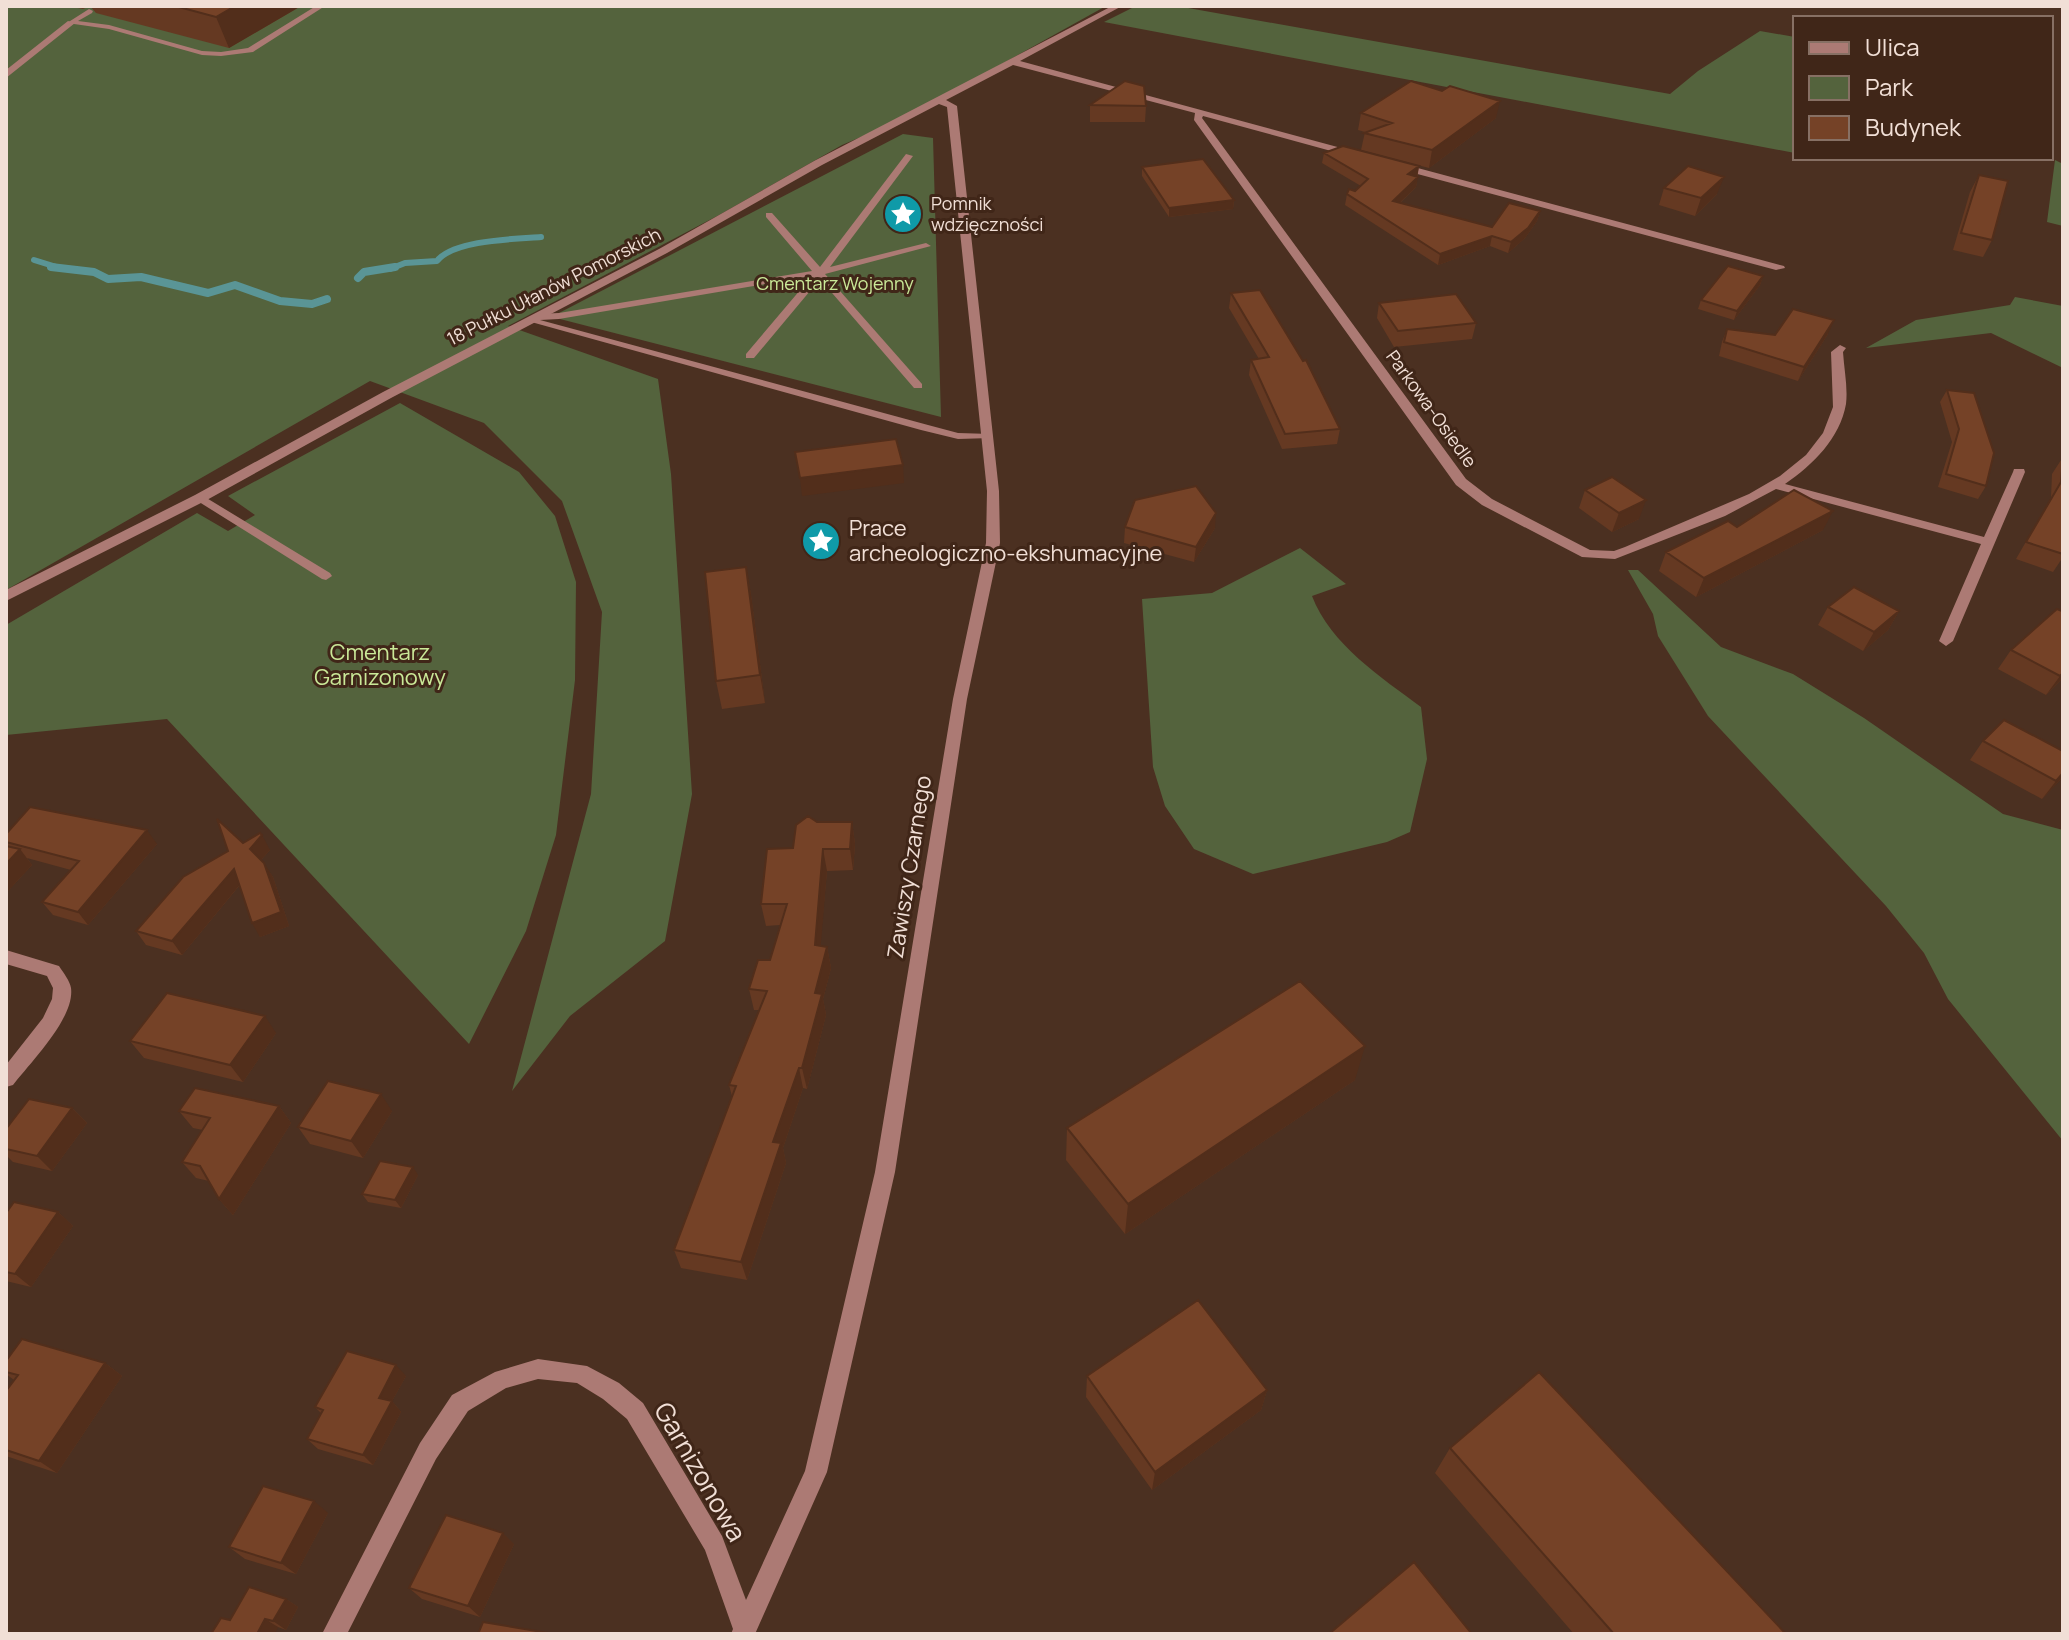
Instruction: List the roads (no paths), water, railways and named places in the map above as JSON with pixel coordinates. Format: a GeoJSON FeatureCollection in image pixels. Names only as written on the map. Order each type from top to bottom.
{"type":"FeatureCollection","features":[{"type":"Feature","properties":{"kind":"street","name":"18 Pułku Ułanów Pomorskich"},"geometry":{"type":"LineString","coordinates":[[6,596],[200,498],[532,318],[663,251],[818,163],[1118,6]]}},
{"type":"Feature","properties":{"kind":"street"},"geometry":{"type":"LineString","coordinates":[[6,75],[71,23]]}},
{"type":"Feature","properties":{"kind":"street"},"geometry":{"type":"LineString","coordinates":[[1013,62],[1365,157]]}},
{"type":"Feature","properties":{"kind":"street","name":"Zawiszy Czarnego"},"geometry":{"type":"LineString","coordinates":[[744,1631],[816,1472],[885,1172],[960,699],[993,543],[993,491],[952,106],[941,101]]}},
{"type":"Feature","properties":{"kind":"street","name":"Parkowa-Osiedle"},"geometry":{"type":"LineString","coordinates":[[1201,112],[1197,118],[1461,482],[1479,497],[1587,554],[1615,555],[1779,486],[1802,469],[1820,449],[1840,407],[1837,352],[1840,348]]}},
{"type":"Feature","properties":{"kind":"street"},"geometry":{"type":"LineString","coordinates":[[1380,161],[1780,268]]}},
{"type":"Feature","properties":{"kind":"street"},"geometry":{"type":"LineString","coordinates":[[1946,641],[2019,472]]}},
{"type":"Feature","properties":{"kind":"street"},"geometry":{"type":"LineString","coordinates":[[1779,486],[1989,542]]}},
{"type":"Feature","properties":{"kind":"street"},"geometry":{"type":"LineString","coordinates":[[6,957],[53,971],[62,987],[59,1005],[48,1026],[6,1079]]}},
{"type":"Feature","properties":{"kind":"street","name":"Garnizonowa"},"geometry":{"type":"LineString","coordinates":[[334,1634],[428,1451],[460,1403],[502,1379],[538,1369],[580,1373],[611,1391],[635,1411],[714,1544],[744,1631]]}},
{"type":"Feature","properties":{"kind":"lane"},"geometry":{"type":"LineString","coordinates":[[71,23],[109,27],[202,53],[221,54],[250,50],[321,6]]}},
{"type":"Feature","properties":{"kind":"lane"},"geometry":{"type":"LineString","coordinates":[[71,23],[89,11]]}},
{"type":"Feature","properties":{"kind":"lane"},"geometry":{"type":"LineString","coordinates":[[750,356],[821,272],[909,156]]}},
{"type":"Feature","properties":{"kind":"lane"},"geometry":{"type":"LineString","coordinates":[[769,215],[918,386]]}},
{"type":"Feature","properties":{"kind":"lane"},"geometry":{"type":"LineString","coordinates":[[532,318],[821,272],[926,246]]}},
{"type":"Feature","properties":{"kind":"lane"},"geometry":{"type":"LineString","coordinates":[[532,318],[925,428],[958,436],[987,436]]}},
{"type":"Feature","properties":{"kind":"lane"},"geometry":{"type":"LineString","coordinates":[[200,498],[326,576]]}},
{"type":"Feature","properties":{"kind":"waterway"},"geometry":{"type":"LineString","coordinates":[[395,267],[405,263],[437,261],[445,254],[470,245],[541,237]]}},
{"type":"Feature","properties":{"kind":"waterway"},"geometry":{"type":"LineString","coordinates":[[34,260],[60,268]]}},
{"type":"Feature","properties":{"kind":"waterway"},"geometry":{"type":"LineString","coordinates":[[51,267],[60,268]]}},
{"type":"Feature","properties":{"kind":"waterway"},"geometry":{"type":"LineString","coordinates":[[358,278],[364,272],[395,267]]}},
{"type":"Feature","properties":{"kind":"waterway"},"geometry":{"type":"LineString","coordinates":[[390,269],[395,267]]}},
{"type":"Feature","properties":{"kind":"waterway"},"geometry":{"type":"LineString","coordinates":[[60,268],[94,272],[108,279],[141,277],[208,293],[235,285],[280,301],[312,304],[327,299]]}},
{"type":"Feature","properties":{"kind":"place","name":"Pomnik wdzięczności"},"geometry":{"type":"Point","coordinates":[903,214]}},
{"type":"Feature","properties":{"kind":"place","name":"Prace archeologiczno-ekshumacyjne"},"geometry":{"type":"Point","coordinates":[821,541]}},
{"type":"Feature","properties":{"kind":"park label","name":"Cmentarz Wojenny"},"geometry":{"type":"Point","coordinates":[835,284]}},
{"type":"Feature","properties":{"kind":"park label","name":"Cmentarz Garnizonowy"},"geometry":{"type":"Point","coordinates":[380,664]}}]}
